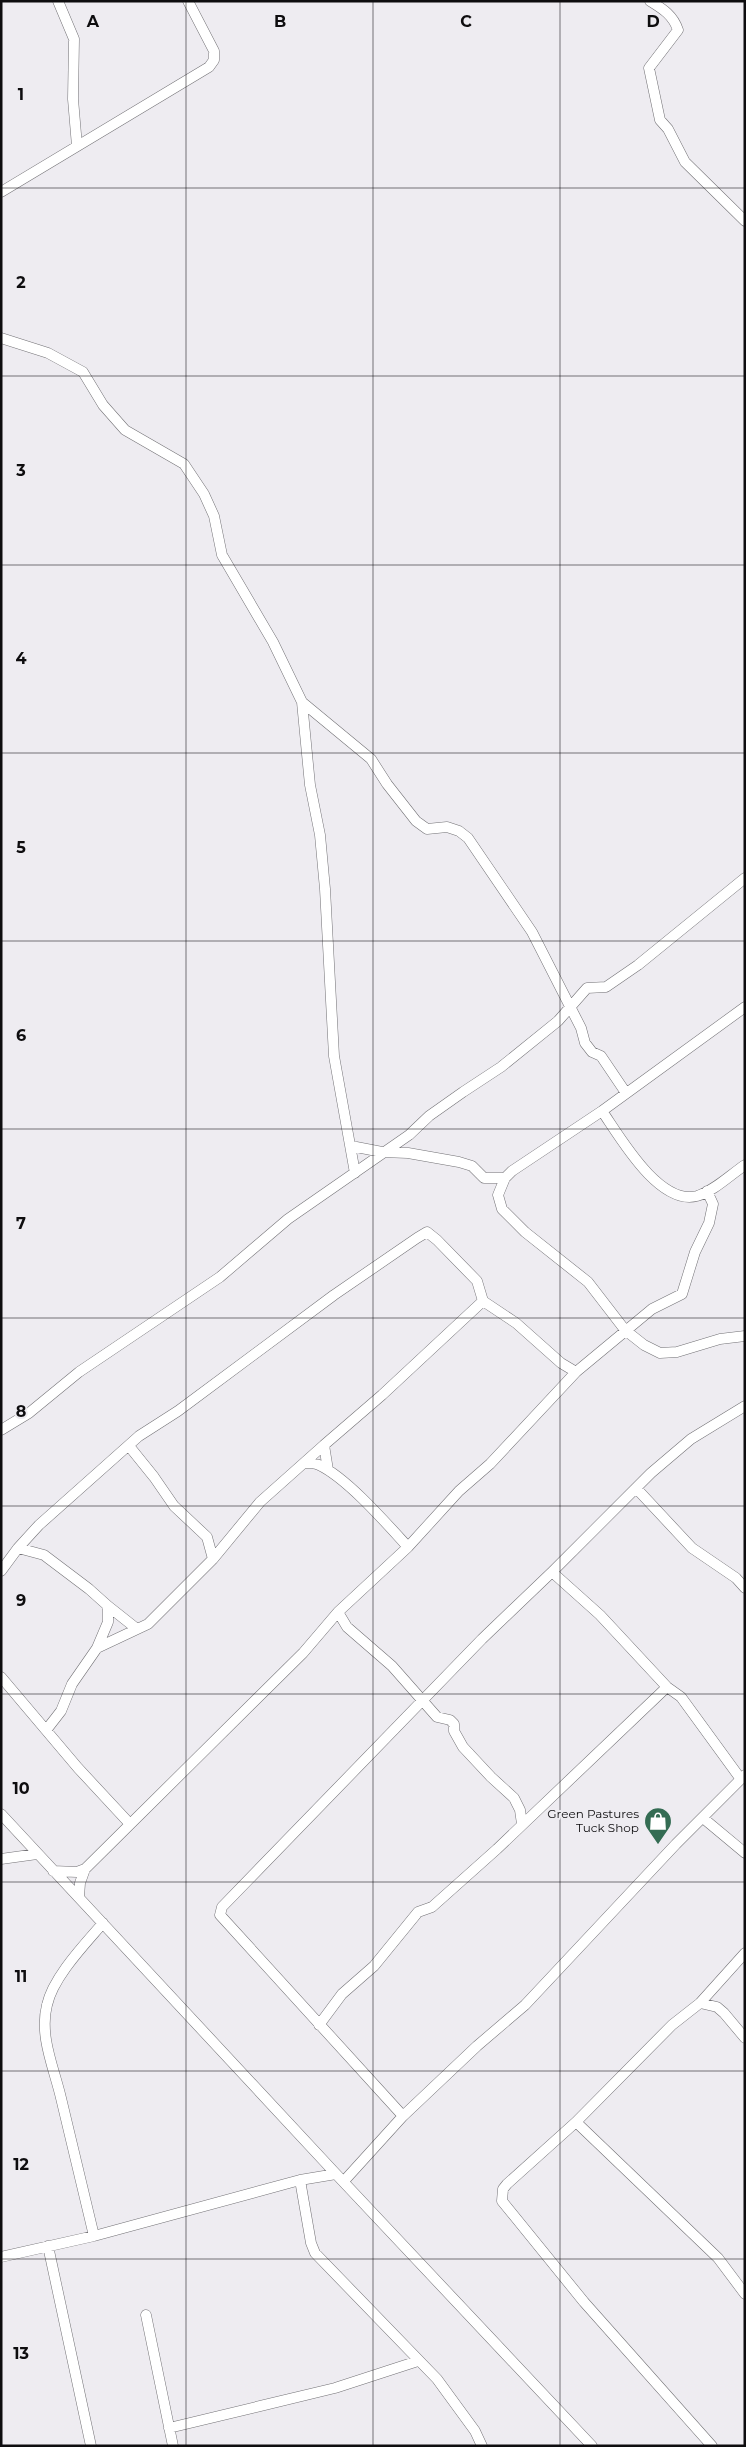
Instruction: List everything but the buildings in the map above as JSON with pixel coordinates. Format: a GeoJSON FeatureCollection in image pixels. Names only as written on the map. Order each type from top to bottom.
{"type":"FeatureCollection","features":[{"type":"Feature","properties":{"kind":"street"},"geometry":{"type":"LineString","coordinates":[[58,1],[74,39],[73,99],[77,146]]}},
{"type":"Feature","properties":{"kind":"street"},"geometry":{"type":"LineString","coordinates":[[1,192],[209,67],[214,60],[214,51],[188,1]]}},
{"type":"Feature","properties":{"kind":"street"},"geometry":{"type":"LineString","coordinates":[[650,1],[663,8],[675,20],[678,30],[649,68],[660,120],[668,129],[685,162],[745,221]]}},
{"type":"Feature","properties":{"kind":"street"},"geometry":{"type":"LineString","coordinates":[[1,338],[48,353],[83,372],[103,405],[125,430],[134,438],[172,455],[184,464],[204,494],[214,516],[222,555],[273,642],[302,702],[310,785],[320,835],[325,889],[334,1056],[355,1173]]}},
{"type":"Feature","properties":{"kind":"street"},"geometry":{"type":"LineString","coordinates":[[302,702],[371,759],[387,784],[416,821],[427,828],[447,827],[459,830],[468,838],[532,932],[570,1008],[585,1043],[592,1052],[601,1056],[626,1093]]}},
{"type":"Feature","properties":{"kind":"street"},"geometry":{"type":"LineString","coordinates":[[1,1430],[29,1413],[79,1372],[220,1277],[288,1219],[409,1135],[429,1116],[501,1067],[570,1008],[587,988],[606,987],[638,965],[745,878]]}},
{"type":"Feature","properties":{"kind":"street"},"geometry":{"type":"LineString","coordinates":[[498,1195],[505,1178],[602,1111],[745,1007]]}},
{"type":"Feature","properties":{"kind":"street"},"geometry":{"type":"LineString","coordinates":[[602,1111],[625,1145],[652,1178],[672,1194],[686,1197],[707,1191],[745,1165]]}},
{"type":"Feature","properties":{"kind":"street"},"geometry":{"type":"LineString","coordinates":[[351,1146],[382,1152],[408,1153],[472,1166],[498,1195],[502,1209],[525,1232],[588,1282],[624,1330],[644,1345],[660,1353],[677,1352],[720,1340],[745,1336]]}},
{"type":"Feature","properties":{"kind":"street"},"geometry":{"type":"LineString","coordinates":[[484,1178],[505,1178]]}},
{"type":"Feature","properties":{"kind":"street"},"geometry":{"type":"LineString","coordinates":[[53,1871],[77,1872],[85,1869],[303,1652],[338,1612],[408,1547],[459,1492],[523,1430],[576,1372],[624,1330],[652,1309],[682,1294],[695,1252],[709,1223],[713,1204],[707,1191]]}},
{"type":"Feature","properties":{"kind":"street"},"geometry":{"type":"LineString","coordinates":[[1,1571],[34,1530],[139,1436],[186,1405],[334,1295],[427,1232],[476,1281],[483,1301],[516,1323],[561,1363],[576,1372]]}},
{"type":"Feature","properties":{"kind":"street"},"geometry":{"type":"LineString","coordinates":[[97,1648],[148,1624],[213,1558],[260,1502],[382,1395],[483,1301]]}},
{"type":"Feature","properties":{"kind":"street"},"geometry":{"type":"LineString","coordinates":[[403,2116],[220,1915],[222,1906],[482,1639],[636,1488],[691,1439],[745,1406]]}},
{"type":"Feature","properties":{"kind":"street"},"geometry":{"type":"LineString","coordinates":[[324,1445],[328,1470]]}},
{"type":"Feature","properties":{"kind":"street"},"geometry":{"type":"LineString","coordinates":[[129,1446],[174,1506],[207,1538],[213,1558]]}},
{"type":"Feature","properties":{"kind":"street"},"geometry":{"type":"LineString","coordinates":[[304,1463],[317,1464],[328,1470],[384,1520],[408,1547]]}},
{"type":"Feature","properties":{"kind":"street"},"geometry":{"type":"LineString","coordinates":[[636,1488],[692,1548],[736,1578],[745,1588]]}},
{"type":"Feature","properties":{"kind":"street"},"geometry":{"type":"LineString","coordinates":[[34,1530],[39,1552]]}},
{"type":"Feature","properties":{"kind":"street"},"geometry":{"type":"LineString","coordinates":[[18,1548],[39,1552],[89,1589],[137,1629]]}},
{"type":"Feature","properties":{"kind":"street"},"geometry":{"type":"LineString","coordinates":[[1,2257],[94,2236],[300,2180],[340,2177],[477,2046],[525,2005],[743,1777],[680,1697],[667,1688],[600,1615],[552,1572]]}},
{"type":"Feature","properties":{"kind":"street"},"geometry":{"type":"LineString","coordinates":[[47,1729],[60,1711],[72,1684],[97,1648],[108,1622],[108,1606]]}},
{"type":"Feature","properties":{"kind":"street"},"geometry":{"type":"LineString","coordinates":[[338,1612],[347,1627],[392,1666],[436,1717],[450,1720],[454,1724],[454,1731],[463,1747],[514,1798],[520,1810],[522,1824]]}},
{"type":"Feature","properties":{"kind":"street"},"geometry":{"type":"LineString","coordinates":[[1,1677],[47,1729],[78,1768],[130,1824]]}},
{"type":"Feature","properties":{"kind":"street"},"geometry":{"type":"LineString","coordinates":[[319,2025],[342,1994],[387,1951],[408,1922],[418,1912],[432,1907],[445,1896],[667,1688]]}},
{"type":"Feature","properties":{"kind":"street"},"geometry":{"type":"LineString","coordinates":[[1,1814],[592,2446]]}},
{"type":"Feature","properties":{"kind":"street"},"geometry":{"type":"LineString","coordinates":[[703,1818],[745,1853]]}},
{"type":"Feature","properties":{"kind":"street"},"geometry":{"type":"LineString","coordinates":[[1,1859],[37,1854]]}},
{"type":"Feature","properties":{"kind":"street"},"geometry":{"type":"LineString","coordinates":[[78,1897],[85,1869]]}},
{"type":"Feature","properties":{"kind":"street"},"geometry":{"type":"LineString","coordinates":[[94,2236],[60,2093],[50,2061],[45,2024],[47,2004],[54,1988],[79,1951],[103,1923]]}},
{"type":"Feature","properties":{"kind":"street"},"geometry":{"type":"LineString","coordinates":[[712,2446],[584,2302],[502,2201],[503,2189],[507,2184],[576,2122],[672,2025],[700,2003],[745,1953]]}},
{"type":"Feature","properties":{"kind":"street"},"geometry":{"type":"LineString","coordinates":[[700,2003],[717,2007],[745,2038]]}},
{"type":"Feature","properties":{"kind":"street"},"geometry":{"type":"LineString","coordinates":[[576,2122],[718,2258],[745,2294]]}},
{"type":"Feature","properties":{"kind":"street"},"geometry":{"type":"LineString","coordinates":[[300,2180],[311,2243],[316,2253],[437,2379],[475,2431],[482,2446]]}},
{"type":"Feature","properties":{"kind":"street"},"geometry":{"type":"LineString","coordinates":[[48,2246],[91,2446]]}},
{"type":"Feature","properties":{"kind":"street"},"geometry":{"type":"LineString","coordinates":[[146,2315],[173,2446]]}},
{"type":"Feature","properties":{"kind":"street"},"geometry":{"type":"LineString","coordinates":[[168,2428],[335,2388],[418,2361]]}},
{"type":"Feature","properties":{"kind":"place","name":"Green Pastures Tuck Shop"},"geometry":{"type":"Point","coordinates":[658,1845]}}]}
